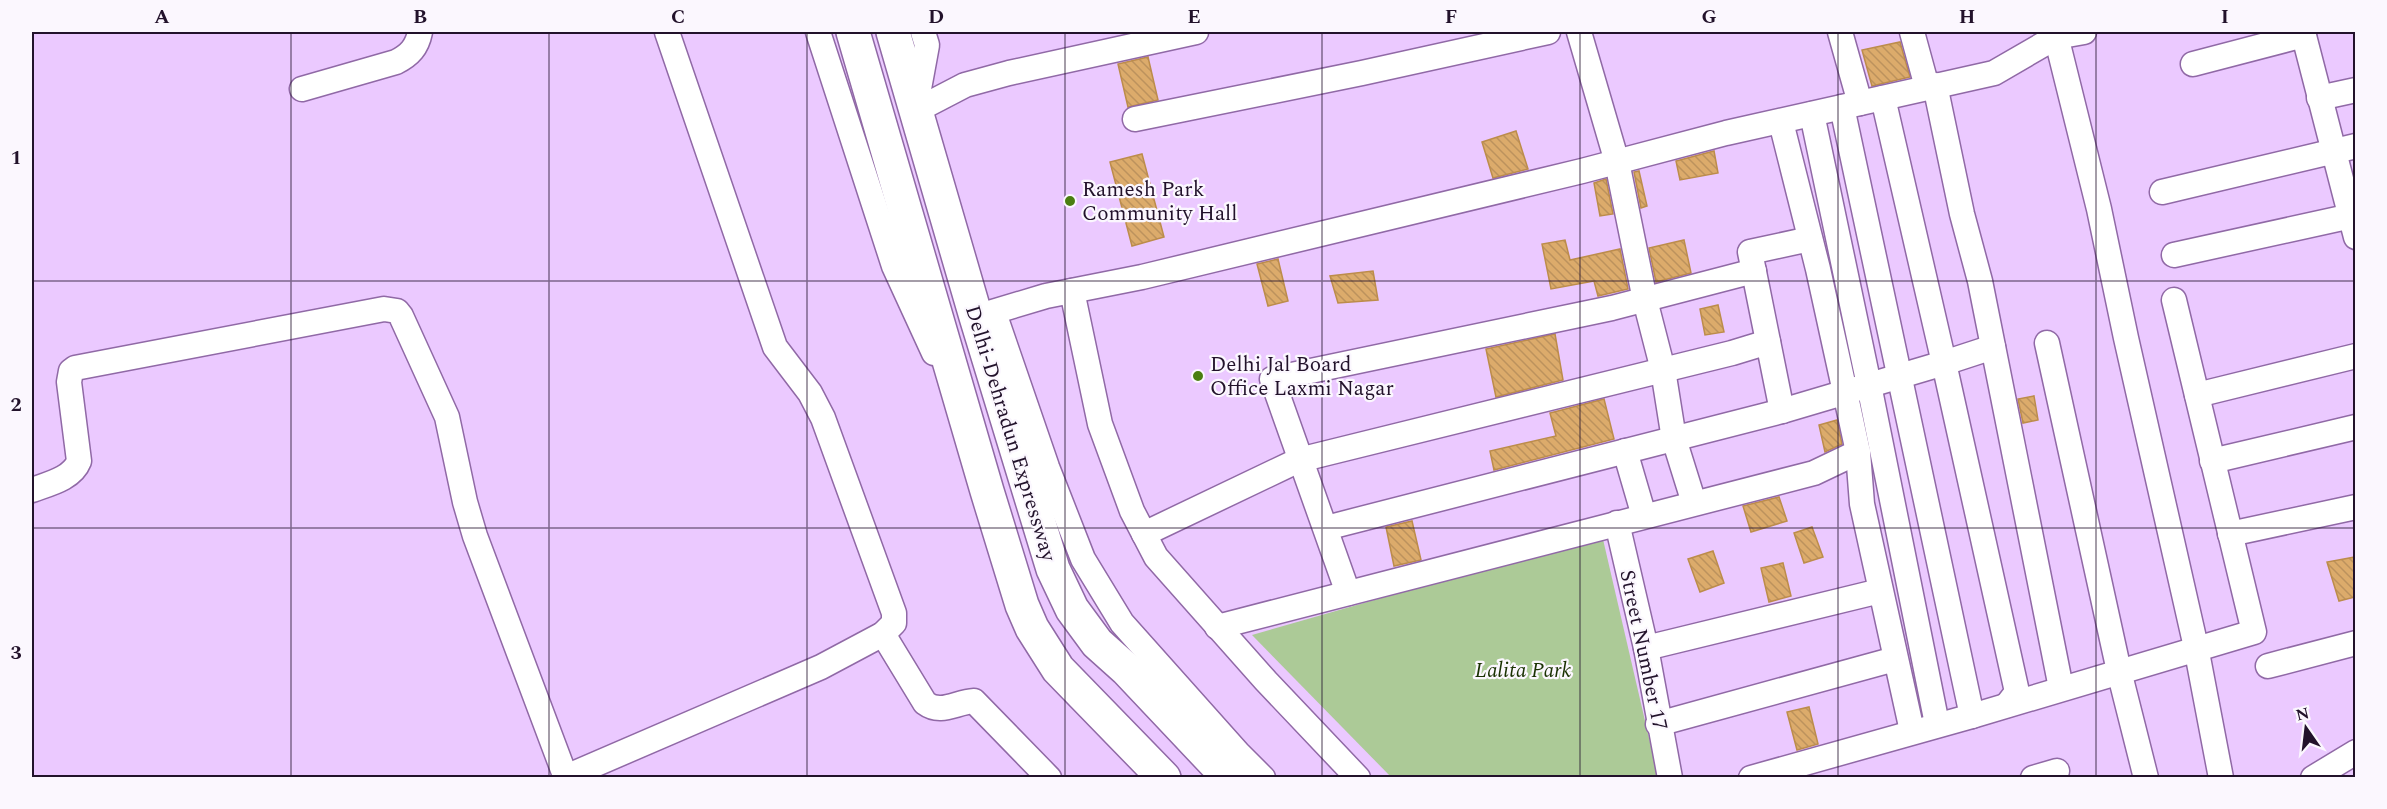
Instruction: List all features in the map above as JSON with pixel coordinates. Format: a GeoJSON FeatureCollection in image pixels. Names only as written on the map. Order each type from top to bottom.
{"type":"FeatureCollection","features":[{"type":"Feature","properties":{"kind":"highway","name":"Delhi-Dehradun Expressway"},"geometry":{"type":"LineString","coordinates":[[854,32],[1022,604],[1045,650],[1073,686],[1164,777]]}},
{"type":"Feature","properties":{"kind":"highway","name":"Delhi-Dehradun Expressway"},"geometry":{"type":"LineString","coordinates":[[893,32],[915,111],[985,315],[1053,569],[1072,609],[1097,643],[1126,669],[1229,777]]}},
{"type":"Feature","properties":{"kind":"street"},"geometry":{"type":"LineString","coordinates":[[302,89],[396,62],[408,56],[420,32]]}},
{"type":"Feature","properties":{"kind":"street"},"geometry":{"type":"LineString","coordinates":[[32,490],[67,475],[77,467],[79,461],[69,382],[71,371],[75,368],[384,309],[397,311],[447,417],[465,502],[475,536],[566,777],[821,666],[883,634],[894,623],[894,613],[820,410],[775,347],[667,32]]}},
{"type":"Feature","properties":{"kind":"street"},"geometry":{"type":"LineString","coordinates":[[818,32],[894,266],[969,429]]}},
{"type":"Feature","properties":{"kind":"street"},"geometry":{"type":"LineString","coordinates":[[915,111],[927,45],[923,32]]}},
{"type":"Feature","properties":{"kind":"street"},"geometry":{"type":"LineString","coordinates":[[915,111],[965,85],[1119,40],[1196,32]]}},
{"type":"Feature","properties":{"kind":"street"},"geometry":{"type":"LineString","coordinates":[[1135,119],[1548,32]]}},
{"type":"Feature","properties":{"kind":"street"},"geometry":{"type":"LineString","coordinates":[[1579,32],[1617,162],[1645,300],[1663,370],[1674,439],[1694,503]]}},
{"type":"Feature","properties":{"kind":"street"},"geometry":{"type":"LineString","coordinates":[[1839,32],[1944,363],[2017,692],[2007,705]]}},
{"type":"Feature","properties":{"kind":"street"},"geometry":{"type":"LineString","coordinates":[[1912,32],[1931,86],[1993,347],[2061,688]]}},
{"type":"Feature","properties":{"kind":"street"},"geometry":{"type":"LineString","coordinates":[[1263,777],[1238,753],[1122,623],[1083,559],[985,315],[1046,296],[1153,274],[1617,162],[1726,133],[1994,73],[2056,34],[2084,32]]}},
{"type":"Feature","properties":{"kind":"street"},"geometry":{"type":"LineString","coordinates":[[2174,255],[2354,223],[2344,149],[2319,98],[2304,33],[2193,64]]}},
{"type":"Feature","properties":{"kind":"street"},"geometry":{"type":"LineString","coordinates":[[2056,34],[2099,209],[2196,647],[2221,777]]}},
{"type":"Feature","properties":{"kind":"street"},"geometry":{"type":"LineString","coordinates":[[2319,98],[2355,90]]}},
{"type":"Feature","properties":{"kind":"street"},"geometry":{"type":"LineString","coordinates":[[1862,103],[1899,375],[1972,716]]}},
{"type":"Feature","properties":{"kind":"street"},"geometry":{"type":"LineString","coordinates":[[1812,114],[1937,724]]}},
{"type":"Feature","properties":{"kind":"street"},"geometry":{"type":"LineString","coordinates":[[1781,122],[1858,452],[1862,504],[1912,731]]}},
{"type":"Feature","properties":{"kind":"street"},"geometry":{"type":"LineString","coordinates":[[2162,192],[2344,149]]}},
{"type":"Feature","properties":{"kind":"street"},"geometry":{"type":"LineString","coordinates":[[1782,411],[1750,252],[1810,239]]}},
{"type":"Feature","properties":{"kind":"street"},"geometry":{"type":"LineString","coordinates":[[1348,593],[1272,379],[1645,300],[1754,271]]}},
{"type":"Feature","properties":{"kind":"street"},"geometry":{"type":"LineString","coordinates":[[1072,291],[1100,424],[1116,472],[1156,557],[1217,627],[1358,777]]}},
{"type":"Feature","properties":{"kind":"street"},"geometry":{"type":"LineString","coordinates":[[1751,777],[1972,716],[2196,647],[2253,632],[2174,300]]}},
{"type":"Feature","properties":{"kind":"street"},"geometry":{"type":"LineString","coordinates":[[1144,534],[1299,460],[1768,342]]}},
{"type":"Feature","properties":{"kind":"street"},"geometry":{"type":"LineString","coordinates":[[2047,343],[2119,671],[2146,777]]}},
{"type":"Feature","properties":{"kind":"street"},"geometry":{"type":"LineString","coordinates":[[1326,528],[1782,411],[1993,347]]}},
{"type":"Feature","properties":{"kind":"street"},"geometry":{"type":"LineString","coordinates":[[2197,395],[2355,356]]}},
{"type":"Feature","properties":{"kind":"street"},"geometry":{"type":"LineString","coordinates":[[2212,461],[2355,427]]}},
{"type":"Feature","properties":{"kind":"street"},"geometry":{"type":"LineString","coordinates":[[1625,451],[1644,516]]}},
{"type":"Feature","properties":{"kind":"street"},"geometry":{"type":"LineString","coordinates":[[1217,627],[1814,473],[1858,452]]}},
{"type":"Feature","properties":{"kind":"street"},"geometry":{"type":"LineString","coordinates":[[2230,534],[2355,507]]}},
{"type":"Feature","properties":{"kind":"street","name":"Street Number 17"},"geometry":{"type":"LineString","coordinates":[[1617,523],[1646,648],[1658,724],[1670,777]]}},
{"type":"Feature","properties":{"kind":"street"},"geometry":{"type":"LineString","coordinates":[[1646,648],[1880,591]]}},
{"type":"Feature","properties":{"kind":"street"},"geometry":{"type":"LineString","coordinates":[[883,634],[925,703],[940,709],[974,701],[1049,777]]}},
{"type":"Feature","properties":{"kind":"street"},"geometry":{"type":"LineString","coordinates":[[2268,666],[2355,643]]}},
{"type":"Feature","properties":{"kind":"street"},"geometry":{"type":"LineString","coordinates":[[1658,724],[1896,659]]}},
{"type":"Feature","properties":{"kind":"street"},"geometry":{"type":"LineString","coordinates":[[2320,776],[2355,752]]}},
{"type":"Feature","properties":{"kind":"street"},"geometry":{"type":"LineString","coordinates":[[2033,777],[2057,771]]}},
{"type":"Feature","properties":{"kind":"green space","name":"Lalita Park"},"geometry":{"type":"Polygon","coordinates":[[[1602,535],[1658,777],[1391,777],[1252,635],[1602,535]]]}},
{"type":"Feature","properties":{"kind":"building"},"geometry":{"type":"Polygon","coordinates":[[[1900,42],[1910,77],[1872,86],[1862,50],[1900,42]]]}},
{"type":"Feature","properties":{"kind":"building"},"geometry":{"type":"Polygon","coordinates":[[[1148,57],[1158,100],[1128,107],[1118,64],[1148,57]]]}},
{"type":"Feature","properties":{"kind":"building"},"geometry":{"type":"Polygon","coordinates":[[[1516,131],[1528,169],[1493,178],[1482,142],[1516,131]]]}},
{"type":"Feature","properties":{"kind":"building"},"geometry":{"type":"Polygon","coordinates":[[[1714,151],[1718,173],[1680,180],[1676,161],[1714,151]]]}},
{"type":"Feature","properties":{"kind":"building"},"geometry":{"type":"Polygon","coordinates":[[[1142,154],[1164,237],[1132,246],[1110,162],[1142,154]]]}},
{"type":"Feature","properties":{"kind":"building"},"geometry":{"type":"Polygon","coordinates":[[[1639,171],[1647,206],[1641,208],[1634,172],[1639,171]]]}},
{"type":"Feature","properties":{"kind":"building"},"geometry":{"type":"Polygon","coordinates":[[[1606,179],[1613,214],[1600,216],[1594,183],[1606,179]]]}},
{"type":"Feature","properties":{"kind":"building"},"geometry":{"type":"Polygon","coordinates":[[[1565,240],[1570,260],[1620,249],[1628,289],[1598,296],[1594,281],[1551,289],[1542,244],[1565,240]]]}},
{"type":"Feature","properties":{"kind":"building"},"geometry":{"type":"Polygon","coordinates":[[[1684,240],[1691,273],[1656,282],[1649,248],[1684,240]]]}},
{"type":"Feature","properties":{"kind":"building"},"geometry":{"type":"Polygon","coordinates":[[[1278,259],[1288,301],[1268,306],[1257,264],[1278,259]]]}},
{"type":"Feature","properties":{"kind":"building"},"geometry":{"type":"Polygon","coordinates":[[[1373,271],[1378,300],[1338,303],[1330,276],[1373,271]]]}},
{"type":"Feature","properties":{"kind":"building"},"geometry":{"type":"Polygon","coordinates":[[[1718,305],[1724,332],[1705,335],[1700,309],[1718,305]]]}},
{"type":"Feature","properties":{"kind":"building"},"geometry":{"type":"Polygon","coordinates":[[[1555,334],[1563,380],[1496,397],[1486,349],[1555,334]]]}},
{"type":"Feature","properties":{"kind":"building"},"geometry":{"type":"Polygon","coordinates":[[[2034,396],[2038,420],[2023,423],[2018,399],[2034,396]]]}},
{"type":"Feature","properties":{"kind":"building"},"geometry":{"type":"Polygon","coordinates":[[[1604,399],[1614,439],[1494,470],[1490,451],[1556,436],[1550,413],[1604,399]]]}},
{"type":"Feature","properties":{"kind":"building"},"geometry":{"type":"Polygon","coordinates":[[[1837,420],[1842,444],[1825,452],[1819,425],[1837,420]]]}},
{"type":"Feature","properties":{"kind":"building"},"geometry":{"type":"Polygon","coordinates":[[[1779,497],[1787,521],[1751,532],[1743,506],[1779,497]]]}},
{"type":"Feature","properties":{"kind":"building"},"geometry":{"type":"Polygon","coordinates":[[[1412,521],[1421,560],[1394,566],[1386,527],[1412,521]]]}},
{"type":"Feature","properties":{"kind":"building"},"geometry":{"type":"Polygon","coordinates":[[[1812,527],[1823,557],[1804,563],[1794,533],[1812,527]]]}},
{"type":"Feature","properties":{"kind":"building"},"geometry":{"type":"Polygon","coordinates":[[[1713,551],[1724,583],[1700,592],[1688,559],[1713,551]]]}},
{"type":"Feature","properties":{"kind":"building"},"geometry":{"type":"Polygon","coordinates":[[[2355,557],[2355,597],[2339,601],[2327,562],[2355,557]]]}},
{"type":"Feature","properties":{"kind":"building"},"geometry":{"type":"Polygon","coordinates":[[[1783,563],[1791,596],[1769,602],[1761,568],[1783,563]]]}},
{"type":"Feature","properties":{"kind":"building"},"geometry":{"type":"Polygon","coordinates":[[[1809,707],[1818,744],[1797,750],[1787,712],[1809,707]]]}},
{"type":"Feature","properties":{"kind":"place","name":"Ramesh Park Community Hall"},"geometry":{"type":"Point","coordinates":[1070,201]}},
{"type":"Feature","properties":{"kind":"place","name":"Delhi Jal Board Office Laxmi Nagar"},"geometry":{"type":"Point","coordinates":[1198,376]}}]}
